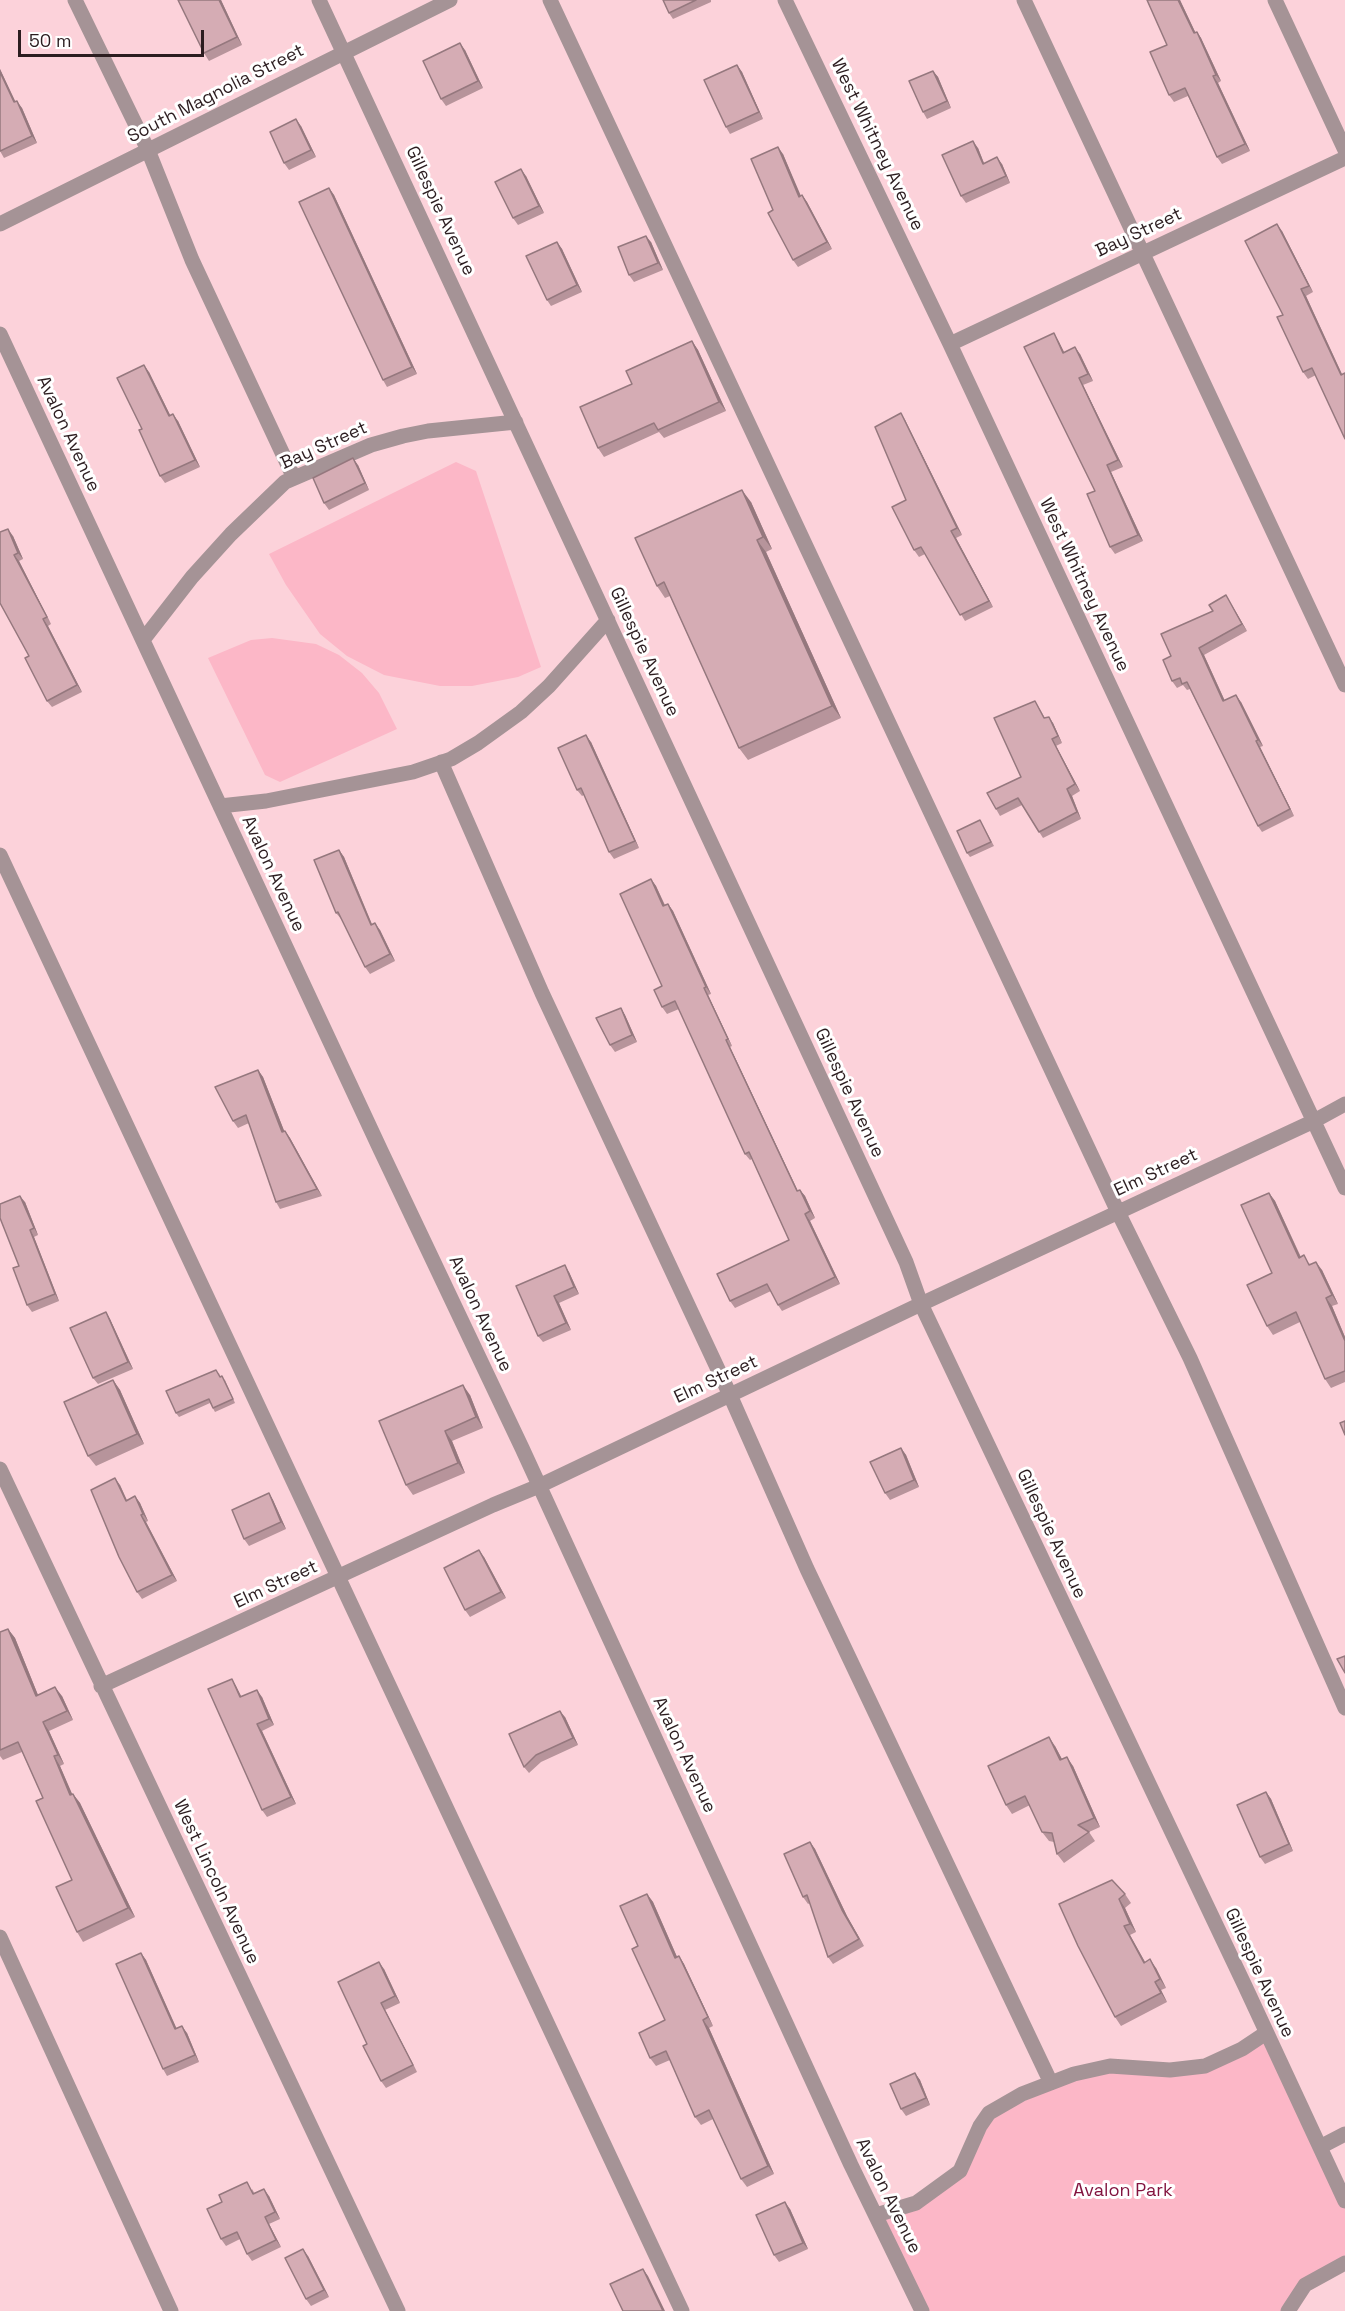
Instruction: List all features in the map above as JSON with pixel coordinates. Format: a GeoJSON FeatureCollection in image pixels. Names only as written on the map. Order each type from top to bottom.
{"type":"FeatureCollection","features":[{"type":"Feature","properties":{"kind":"street"},"geometry":{"type":"LineString","coordinates":[[75,0],[148,150],[192,260],[294,478]]}},
{"type":"Feature","properties":{"kind":"street","name":"Gillespie Avenue"},"geometry":{"type":"LineString","coordinates":[[320,0],[906,1262],[921,1304],[1345,2201]]}},
{"type":"Feature","properties":{"kind":"street","name":"South Magnolia Street"},"geometry":{"type":"LineString","coordinates":[[0,224],[450,0]]}},
{"type":"Feature","properties":{"kind":"street"},"geometry":{"type":"LineString","coordinates":[[550,0],[1118,1212],[1190,1358],[1345,1708]]}},
{"type":"Feature","properties":{"kind":"street","name":"West Whitney Avenue"},"geometry":{"type":"LineString","coordinates":[[785,0],[950,344],[1345,1188]]}},
{"type":"Feature","properties":{"kind":"street"},"geometry":{"type":"LineString","coordinates":[[1024,0],[1345,685]]}},
{"type":"Feature","properties":{"kind":"street"},"geometry":{"type":"LineString","coordinates":[[1275,0],[1345,150]]}},
{"type":"Feature","properties":{"kind":"street","name":"Bay Street"},"geometry":{"type":"LineString","coordinates":[[950,344],[1345,158]]}},
{"type":"Feature","properties":{"kind":"street","name":"Avalon Avenue"},"geometry":{"type":"LineString","coordinates":[[0,334],[539,1486],[851,2165],[922,2311]]}},
{"type":"Feature","properties":{"kind":"street","name":"Bay Street"},"geometry":{"type":"LineString","coordinates":[[143,640],[192,577],[231,534],[285,482],[371,445],[403,436],[428,431],[516,422]]}},
{"type":"Feature","properties":{"kind":"street"},"geometry":{"type":"LineString","coordinates":[[220,806],[266,801],[412,772],[441,762],[478,743],[521,712],[558,678],[608,620]]}},
{"type":"Feature","properties":{"kind":"street"},"geometry":{"type":"LineString","coordinates":[[441,762],[542,993],[730,1395],[807,1569],[1052,2083]]}},
{"type":"Feature","properties":{"kind":"street"},"geometry":{"type":"LineString","coordinates":[[0,855],[682,2311]]}},
{"type":"Feature","properties":{"kind":"street","name":"Elm Street"},"geometry":{"type":"LineString","coordinates":[[101,1686],[493,1505],[539,1486],[921,1304],[1314,1121],[1345,1104]]}},
{"type":"Feature","properties":{"kind":"street","name":"West Lincoln Avenue"},"geometry":{"type":"LineString","coordinates":[[0,1469],[398,2311]]}},
{"type":"Feature","properties":{"kind":"street"},"geometry":{"type":"LineString","coordinates":[[0,1937],[171,2311]]}},
{"type":"Feature","properties":{"kind":"street"},"geometry":{"type":"LineString","coordinates":[[876,2215],[916,2203],[960,2171],[980,2126],[989,2113],[1022,2094],[1074,2074],[1110,2066],[1170,2070],[1205,2066],[1242,2049],[1266,2033]]}},
{"type":"Feature","properties":{"kind":"street"},"geometry":{"type":"LineString","coordinates":[[1320,2147],[1345,2134]]}},
{"type":"Feature","properties":{"kind":"street"},"geometry":{"type":"LineString","coordinates":[[1288,2311],[1305,2285],[1345,2264]]}},
{"type":"Feature","properties":{"kind":"green space"},"geometry":{"type":"Polygon","coordinates":[[[456,462],[476,471],[541,667],[518,677],[472,686],[440,686],[384,675],[347,656],[320,634],[286,585],[269,554],[456,462]]]}},
{"type":"Feature","properties":{"kind":"green space"},"geometry":{"type":"Polygon","coordinates":[[[272,638],[316,644],[339,655],[362,673],[379,693],[397,729],[280,782],[265,775],[208,658],[251,640],[272,638]]]}},
{"type":"Feature","properties":{"kind":"green space","name":"Avalon Park"},"geometry":{"type":"Polygon","coordinates":[[[1264,2039],[1345,2208],[1345,2258],[1283,2311],[926,2311],[882,2218],[964,2171],[994,2115],[1075,2078],[1110,2069],[1169,2074],[1264,2039]]]}},
{"type":"Feature","properties":{"kind":"building"},"geometry":{"type":"Polygon","coordinates":[[[178,0],[219,0],[237,37],[204,53],[178,0]]]}},
{"type":"Feature","properties":{"kind":"building"},"geometry":{"type":"Polygon","coordinates":[[[663,0],[696,0],[669,13],[663,0]]]}},
{"type":"Feature","properties":{"kind":"building"},"geometry":{"type":"Polygon","coordinates":[[[1147,0],[1178,0],[1194,33],[1197,32],[1216,75],[1213,76],[1245,144],[1217,157],[1185,88],[1169,95],[1150,52],[1167,45],[1147,0]]]}},
{"type":"Feature","properties":{"kind":"building"},"geometry":{"type":"Polygon","coordinates":[[[460,43],[478,81],[441,99],[423,61],[460,43]]]}},
{"type":"Feature","properties":{"kind":"building"},"geometry":{"type":"Polygon","coordinates":[[[737,65],[759,112],[726,127],[704,80],[737,65]]]}},
{"type":"Feature","properties":{"kind":"building"},"geometry":{"type":"Polygon","coordinates":[[[933,71],[947,101],[923,112],[909,81],[933,71]]]}},
{"type":"Feature","properties":{"kind":"building"},"geometry":{"type":"Polygon","coordinates":[[[0,72],[14,102],[17,101],[32,136],[0,151],[0,72]]]}},
{"type":"Feature","properties":{"kind":"building"},"geometry":{"type":"Polygon","coordinates":[[[296,119],[311,150],[284,163],[270,132],[296,119]]]}},
{"type":"Feature","properties":{"kind":"building"},"geometry":{"type":"Polygon","coordinates":[[[973,141],[983,164],[997,157],[1006,176],[961,196],[942,155],[973,141]]]}},
{"type":"Feature","properties":{"kind":"building"},"geometry":{"type":"Polygon","coordinates":[[[778,147],[799,197],[802,195],[827,242],[793,260],[768,213],[773,210],[751,159],[778,147]]]}},
{"type":"Feature","properties":{"kind":"building"},"geometry":{"type":"Polygon","coordinates":[[[521,169],[539,206],[513,218],[495,182],[521,169]]]}},
{"type":"Feature","properties":{"kind":"building"},"geometry":{"type":"Polygon","coordinates":[[[329,188],[412,367],[383,380],[299,202],[329,188]]]}},
{"type":"Feature","properties":{"kind":"building"},"geometry":{"type":"Polygon","coordinates":[[[1277,224],[1309,286],[1301,289],[1341,375],[1345,373],[1345,439],[1312,368],[1303,372],[1277,317],[1283,315],[1245,241],[1277,224]]]}},
{"type":"Feature","properties":{"kind":"building"},"geometry":{"type":"Polygon","coordinates":[[[646,236],[658,263],[629,275],[618,247],[646,236]]]}},
{"type":"Feature","properties":{"kind":"building"},"geometry":{"type":"Polygon","coordinates":[[[557,242],[577,285],[547,300],[526,256],[557,242]]]}},
{"type":"Feature","properties":{"kind":"building"},"geometry":{"type":"Polygon","coordinates":[[[1054,333],[1063,353],[1075,347],[1088,374],[1079,378],[1118,460],[1107,465],[1138,535],[1110,547],[1087,494],[1095,491],[1024,347],[1054,333]]]}},
{"type":"Feature","properties":{"kind":"building"},"geometry":{"type":"Polygon","coordinates":[[[692,341],[719,402],[658,430],[654,423],[598,448],[580,407],[632,384],[626,371],[692,341]]]}},
{"type":"Feature","properties":{"kind":"building"},"geometry":{"type":"Polygon","coordinates":[[[144,365],[169,416],[173,414],[195,460],[160,476],[139,430],[142,429],[117,378],[144,365]]]}},
{"type":"Feature","properties":{"kind":"building"},"geometry":{"type":"Polygon","coordinates":[[[901,413],[957,528],[951,531],[989,601],[960,615],[921,547],[914,550],[892,507],[906,500],[875,427],[901,413]]]}},
{"type":"Feature","properties":{"kind":"building"},"geometry":{"type":"Polygon","coordinates":[[[353,458],[365,483],[324,503],[313,478],[353,458]]]}},
{"type":"Feature","properties":{"kind":"building"},"geometry":{"type":"Polygon","coordinates":[[[742,490],[763,537],[757,540],[832,706],[739,748],[664,582],[657,586],[635,538],[742,490]]]}},
{"type":"Feature","properties":{"kind":"building"},"geometry":{"type":"Polygon","coordinates":[[[8,529],[18,553],[14,555],[47,617],[43,619],[77,685],[47,701],[25,658],[29,656],[0,603],[0,532],[8,529]]]}},
{"type":"Feature","properties":{"kind":"building"},"geometry":{"type":"Polygon","coordinates":[[[1226,595],[1242,624],[1199,648],[1223,701],[1236,695],[1290,809],[1258,826],[1187,682],[1182,684],[1180,678],[1172,681],[1163,660],[1171,656],[1161,634],[1213,611],[1209,605],[1226,595]]]}},
{"type":"Feature","properties":{"kind":"building"},"geometry":{"type":"Polygon","coordinates":[[[1035,701],[1044,718],[1049,717],[1058,736],[1052,739],[1075,784],[1067,789],[1077,812],[1039,832],[1018,798],[996,809],[987,793],[1021,777],[994,718],[1035,701]]]}},
{"type":"Feature","properties":{"kind":"building"},"geometry":{"type":"Polygon","coordinates":[[[586,735],[635,841],[609,852],[581,788],[577,790],[558,748],[586,735]]]}},
{"type":"Feature","properties":{"kind":"building"},"geometry":{"type":"Polygon","coordinates":[[[980,820],[991,842],[967,853],[957,831],[980,820]]]}},
{"type":"Feature","properties":{"kind":"building"},"geometry":{"type":"Polygon","coordinates":[[[339,850],[371,925],[375,923],[390,954],[365,967],[338,912],[336,913],[314,860],[339,850]]]}},
{"type":"Feature","properties":{"kind":"building"},"geometry":{"type":"Polygon","coordinates":[[[651,879],[663,906],[668,904],[706,987],[704,988],[728,1039],[726,1040],[797,1191],[800,1190],[810,1211],[805,1214],[835,1277],[778,1305],[767,1284],[730,1301],[717,1274],[789,1240],[749,1152],[745,1154],[675,1001],[662,1007],[654,990],[662,986],[620,894],[651,879]]]}},
{"type":"Feature","properties":{"kind":"building"},"geometry":{"type":"Polygon","coordinates":[[[621,1008],[632,1035],[610,1045],[596,1018],[621,1008]]]}},
{"type":"Feature","properties":{"kind":"building"},"geometry":{"type":"Polygon","coordinates":[[[258,1070],[282,1132],[285,1131],[317,1189],[276,1202],[246,1115],[233,1121],[215,1087],[258,1070]]]}},
{"type":"Feature","properties":{"kind":"building"},"geometry":{"type":"Polygon","coordinates":[[[1269,1193],[1299,1258],[1304,1255],[1309,1265],[1316,1262],[1332,1295],[1326,1298],[1345,1341],[1345,1371],[1325,1379],[1296,1312],[1267,1326],[1247,1285],[1272,1273],[1241,1205],[1269,1193]]]}},
{"type":"Feature","properties":{"kind":"building"},"geometry":{"type":"Polygon","coordinates":[[[20,1196],[34,1228],[30,1230],[55,1294],[27,1305],[13,1268],[19,1266],[0,1218],[0,1204],[20,1196]]]}},
{"type":"Feature","properties":{"kind":"building"},"geometry":{"type":"Polygon","coordinates":[[[565,1265],[574,1287],[554,1296],[566,1323],[538,1336],[516,1286],[565,1265]]]}},
{"type":"Feature","properties":{"kind":"building"},"geometry":{"type":"Polygon","coordinates":[[[106,1312],[128,1362],[93,1378],[70,1328],[106,1312]]]}},
{"type":"Feature","properties":{"kind":"building"},"geometry":{"type":"Polygon","coordinates":[[[216,1370],[220,1377],[222,1376],[233,1399],[213,1408],[209,1399],[176,1413],[166,1391],[216,1370]]]}},
{"type":"Feature","properties":{"kind":"building"},"geometry":{"type":"Polygon","coordinates":[[[113,1380],[137,1434],[88,1456],[64,1402],[113,1380]]]}},
{"type":"Feature","properties":{"kind":"building"},"geometry":{"type":"Polygon","coordinates":[[[463,1385],[476,1417],[445,1431],[458,1463],[406,1485],[379,1421],[463,1385]]]}},
{"type":"Feature","properties":{"kind":"building"},"geometry":{"type":"Polygon","coordinates":[[[1345,1421],[1345,1435],[1340,1423],[1345,1421]]]}},
{"type":"Feature","properties":{"kind":"building"},"geometry":{"type":"Polygon","coordinates":[[[901,1448],[914,1480],[885,1493],[870,1462],[901,1448]]]}},
{"type":"Feature","properties":{"kind":"building"},"geometry":{"type":"Polygon","coordinates":[[[115,1478],[126,1501],[135,1496],[143,1514],[141,1515],[172,1575],[137,1592],[119,1557],[91,1490],[115,1478]]]}},
{"type":"Feature","properties":{"kind":"building"},"geometry":{"type":"Polygon","coordinates":[[[269,1493],[281,1522],[244,1539],[232,1510],[269,1493]]]}},
{"type":"Feature","properties":{"kind":"building"},"geometry":{"type":"Polygon","coordinates":[[[479,1550],[501,1592],[465,1610],[444,1568],[479,1550]]]}},
{"type":"Feature","properties":{"kind":"building"},"geometry":{"type":"Polygon","coordinates":[[[8,1629],[36,1696],[55,1687],[67,1711],[43,1722],[58,1755],[54,1756],[70,1795],[73,1794],[128,1908],[77,1932],[56,1887],[72,1880],[36,1801],[43,1798],[18,1742],[0,1750],[0,1632],[8,1629]]]}},
{"type":"Feature","properties":{"kind":"building"},"geometry":{"type":"Polygon","coordinates":[[[1345,1656],[1345,1673],[1337,1659],[1345,1656]]]}},
{"type":"Feature","properties":{"kind":"building"},"geometry":{"type":"Polygon","coordinates":[[[232,1679],[240,1697],[257,1690],[269,1719],[257,1724],[291,1797],[262,1810],[208,1689],[232,1679]]]}},
{"type":"Feature","properties":{"kind":"building"},"geometry":{"type":"Polygon","coordinates":[[[560,1711],[573,1738],[536,1755],[524,1767],[509,1734],[560,1711]]]}},
{"type":"Feature","properties":{"kind":"building"},"geometry":{"type":"Polygon","coordinates":[[[1049,1737],[1060,1760],[1067,1757],[1094,1818],[1078,1825],[1089,1832],[1057,1854],[1052,1833],[1042,1832],[1025,1796],[1006,1805],[988,1766],[1049,1737]]]}},
{"type":"Feature","properties":{"kind":"building"},"geometry":{"type":"Polygon","coordinates":[[[1266,1792],[1289,1844],[1260,1857],[1237,1805],[1266,1792]]]}},
{"type":"Feature","properties":{"kind":"building"},"geometry":{"type":"Polygon","coordinates":[[[810,1842],[842,1910],[859,1939],[828,1957],[807,1895],[803,1897],[784,1854],[810,1842]]]}},
{"type":"Feature","properties":{"kind":"building"},"geometry":{"type":"Polygon","coordinates":[[[1112,1880],[1125,1894],[1119,1899],[1130,1924],[1124,1926],[1144,1963],[1150,1959],[1160,1979],[1155,1982],[1161,1993],[1115,2017],[1059,1904],[1112,1880]]]}},
{"type":"Feature","properties":{"kind":"building"},"geometry":{"type":"Polygon","coordinates":[[[647,1894],[675,1958],[679,1956],[708,2017],[703,2020],[768,2166],[741,2179],[709,2110],[695,2117],[666,2051],[650,2058],[639,2033],[665,2020],[632,1949],[638,1946],[620,1906],[647,1894]]]}},
{"type":"Feature","properties":{"kind":"building"},"geometry":{"type":"Polygon","coordinates":[[[141,1953],[175,2029],[182,2026],[195,2055],[163,2069],[116,1964],[141,1953]]]}},
{"type":"Feature","properties":{"kind":"building"},"geometry":{"type":"Polygon","coordinates":[[[379,1962],[395,1996],[381,2003],[413,2065],[381,2081],[363,2046],[367,2044],[338,1982],[379,1962]]]}},
{"type":"Feature","properties":{"kind":"building"},"geometry":{"type":"Polygon","coordinates":[[[915,2073],[926,2098],[901,2109],[890,2084],[915,2073]]]}},
{"type":"Feature","properties":{"kind":"building"},"geometry":{"type":"Polygon","coordinates":[[[247,2182],[253,2194],[264,2189],[275,2212],[265,2217],[276,2240],[247,2254],[237,2232],[221,2239],[207,2209],[222,2202],[219,2195],[247,2182]]]}},
{"type":"Feature","properties":{"kind":"building"},"geometry":{"type":"Polygon","coordinates":[[[785,2202],[803,2243],[774,2255],[756,2215],[785,2202]]]}},
{"type":"Feature","properties":{"kind":"building"},"geometry":{"type":"Polygon","coordinates":[[[303,2249],[324,2290],[306,2299],[285,2258],[303,2249]]]}},
{"type":"Feature","properties":{"kind":"building"},"geometry":{"type":"Polygon","coordinates":[[[643,2269],[663,2311],[623,2311],[610,2284],[643,2269]]]}}]}
